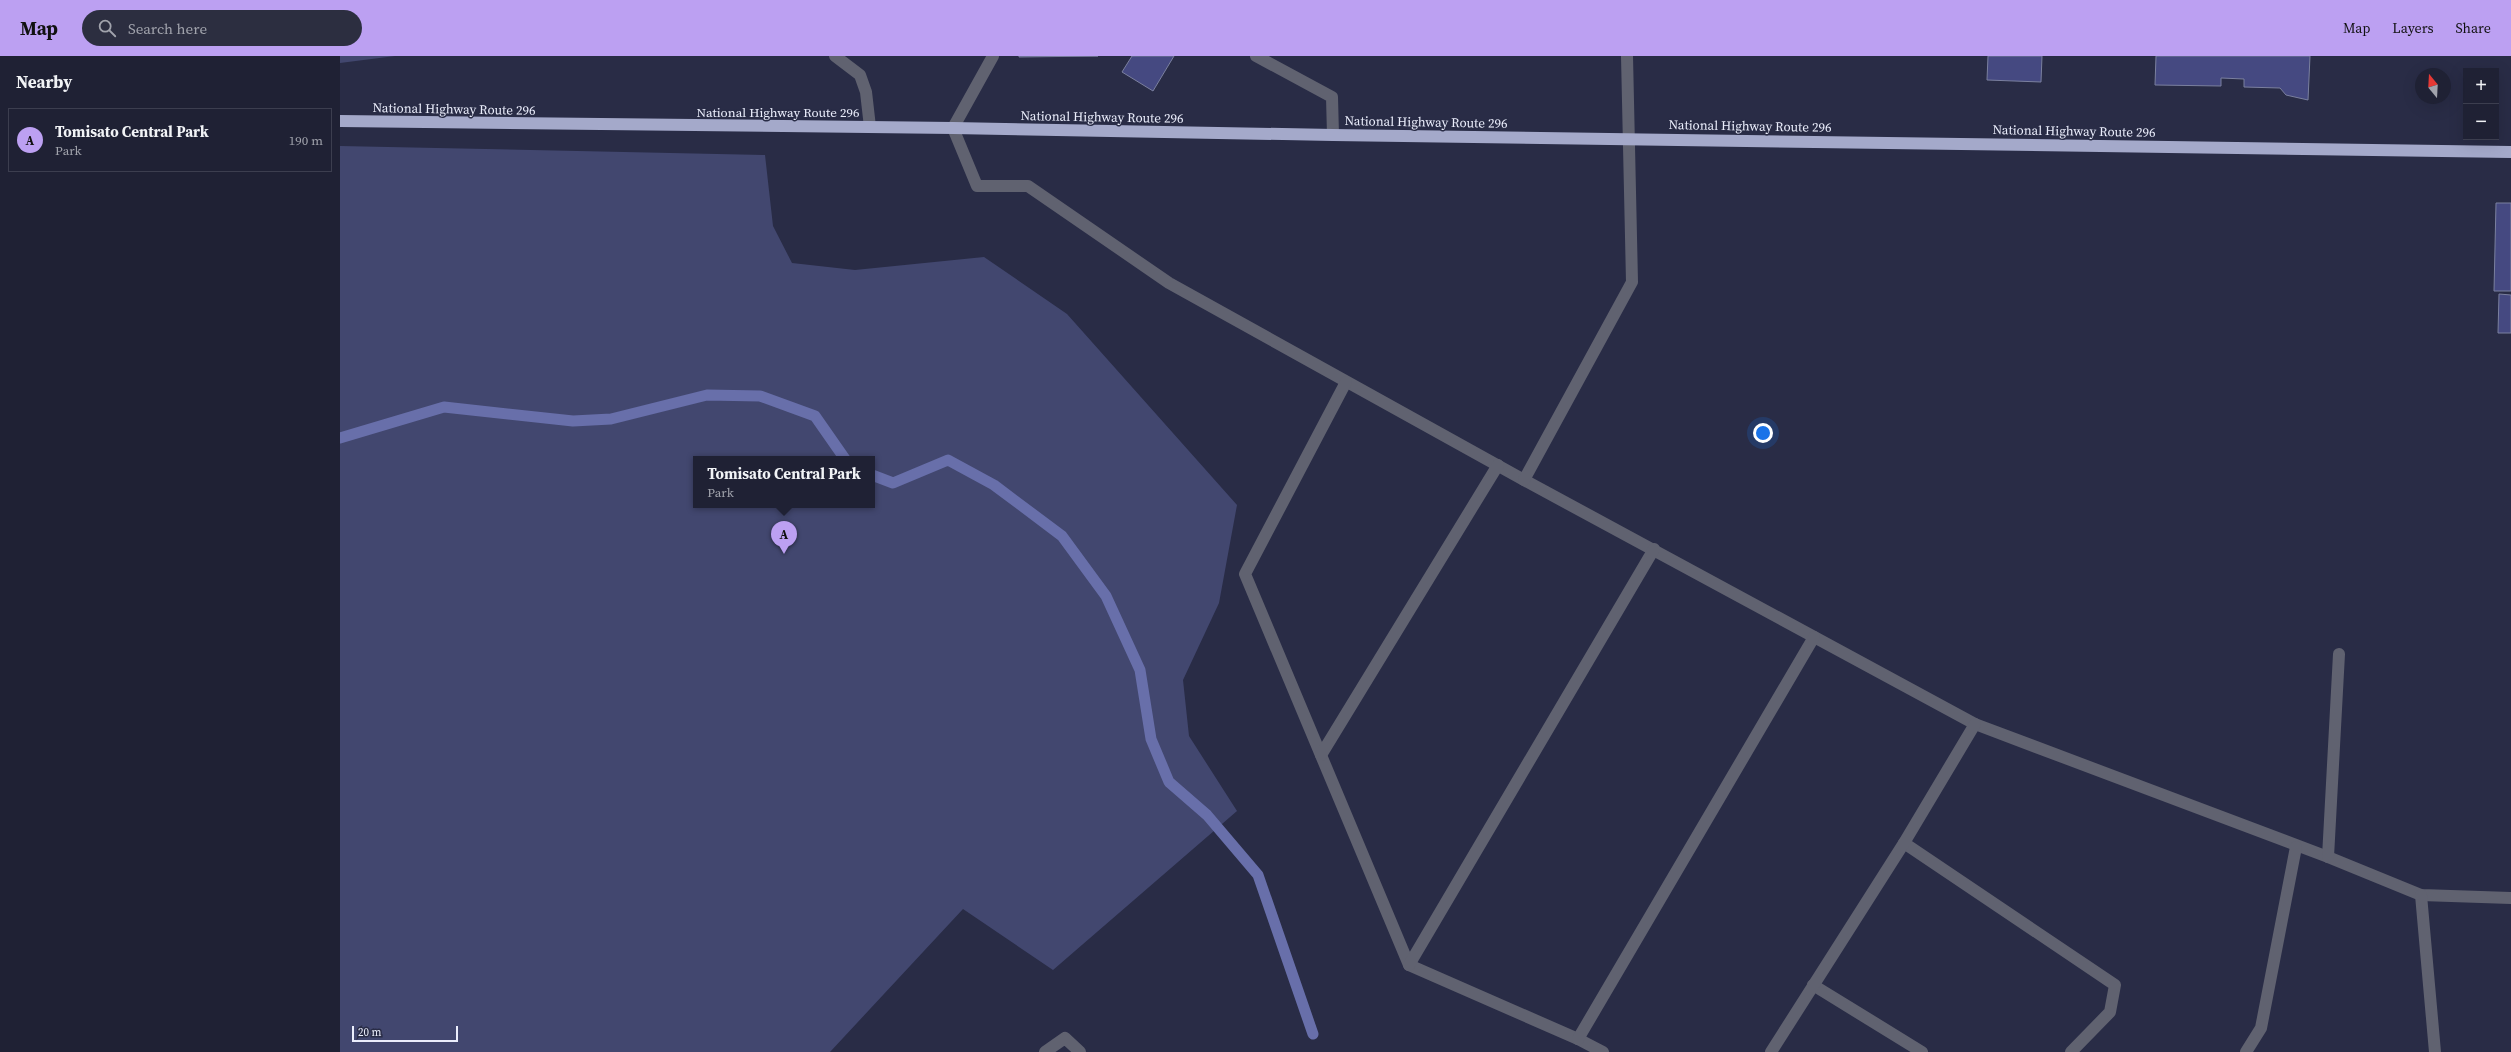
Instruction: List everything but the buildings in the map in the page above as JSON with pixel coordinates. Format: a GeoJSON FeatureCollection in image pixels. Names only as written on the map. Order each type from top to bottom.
{"type":"FeatureCollection","features":[{"type":"Feature","properties":{"kind":"highway","name":"National Highway Route 296"},"geometry":{"type":"LineString","coordinates":[[340,121],[953,128],[2511,152]]}},
{"type":"Feature","properties":{"kind":"street"},"geometry":{"type":"LineString","coordinates":[[835,56],[860,75],[866,92],[870,127]]}},
{"type":"Feature","properties":{"kind":"street"},"geometry":{"type":"LineString","coordinates":[[993,56],[953,128],[977,186],[1028,186],[1169,282],[1346,382],[1498,464],[1524,480],[1975,724],[2328,857],[2421,894],[2511,898]]}},
{"type":"Feature","properties":{"kind":"street"},"geometry":{"type":"LineString","coordinates":[[1256,56],[1332,97],[1333,135]]}},
{"type":"Feature","properties":{"kind":"street"},"geometry":{"type":"LineString","coordinates":[[1524,480],[1632,282],[1627,56]]}},
{"type":"Feature","properties":{"kind":"street"},"geometry":{"type":"LineString","coordinates":[[1346,382],[1245,574],[1408,965],[1578,1039],[1602,1052]]}},
{"type":"Feature","properties":{"kind":"street"},"geometry":{"type":"LineString","coordinates":[[1321,756],[1498,464]]}},
{"type":"Feature","properties":{"kind":"street"},"geometry":{"type":"LineString","coordinates":[[1408,965],[1654,549]]}},
{"type":"Feature","properties":{"kind":"street"},"geometry":{"type":"LineString","coordinates":[[1578,1039],[1814,636]]}},
{"type":"Feature","properties":{"kind":"street"},"geometry":{"type":"LineString","coordinates":[[2328,857],[2339,654]]}},
{"type":"Feature","properties":{"kind":"street"},"geometry":{"type":"LineString","coordinates":[[1771,1052],[1904,843],[1975,724]]}},
{"type":"Feature","properties":{"kind":"street"},"geometry":{"type":"LineString","coordinates":[[1904,843],[2115,985],[2110,1012],[2071,1052]]}},
{"type":"Feature","properties":{"kind":"street"},"geometry":{"type":"LineString","coordinates":[[2246,1052],[2261,1028],[2296,846]]}},
{"type":"Feature","properties":{"kind":"street"},"geometry":{"type":"LineString","coordinates":[[2421,894],[2435,1052]]}},
{"type":"Feature","properties":{"kind":"street"},"geometry":{"type":"LineString","coordinates":[[1813,986],[1922,1052]]}},
{"type":"Feature","properties":{"kind":"street"},"geometry":{"type":"LineString","coordinates":[[1045,1052],[1065,1038],[1080,1052]]}},
{"type":"Feature","properties":{"kind":"shaded area"},"geometry":{"type":"Polygon","coordinates":[[[340,56],[395,56],[340,63],[340,56]]]}},
{"type":"Feature","properties":{"kind":"shaded area"},"geometry":{"type":"Polygon","coordinates":[[[340,146],[765,155],[773,226],[792,263],[855,270],[984,257],[1067,314],[1237,505],[1219,603],[1183,680],[1189,736],[1237,811],[1053,970],[963,909],[830,1052],[340,1052],[340,146]]]}},
{"type":"Feature","properties":{"kind":"waterway"},"geometry":{"type":"LineString","coordinates":[[340,438],[444,407],[573,421],[611,419],[707,395],[760,396],[815,416],[843,456]]}},
{"type":"Feature","properties":{"kind":"waterway"},"geometry":{"type":"LineString","coordinates":[[875,476],[893,483],[948,460],[994,485],[1062,536],[1106,596],[1140,670],[1151,739],[1169,782],[1207,815],[1258,875],[1313,1034]]}},
{"type":"Feature","properties":{"kind":"place","name":"Tomisato Central Park"},"geometry":{"type":"Point","coordinates":[784,554]}}]}
